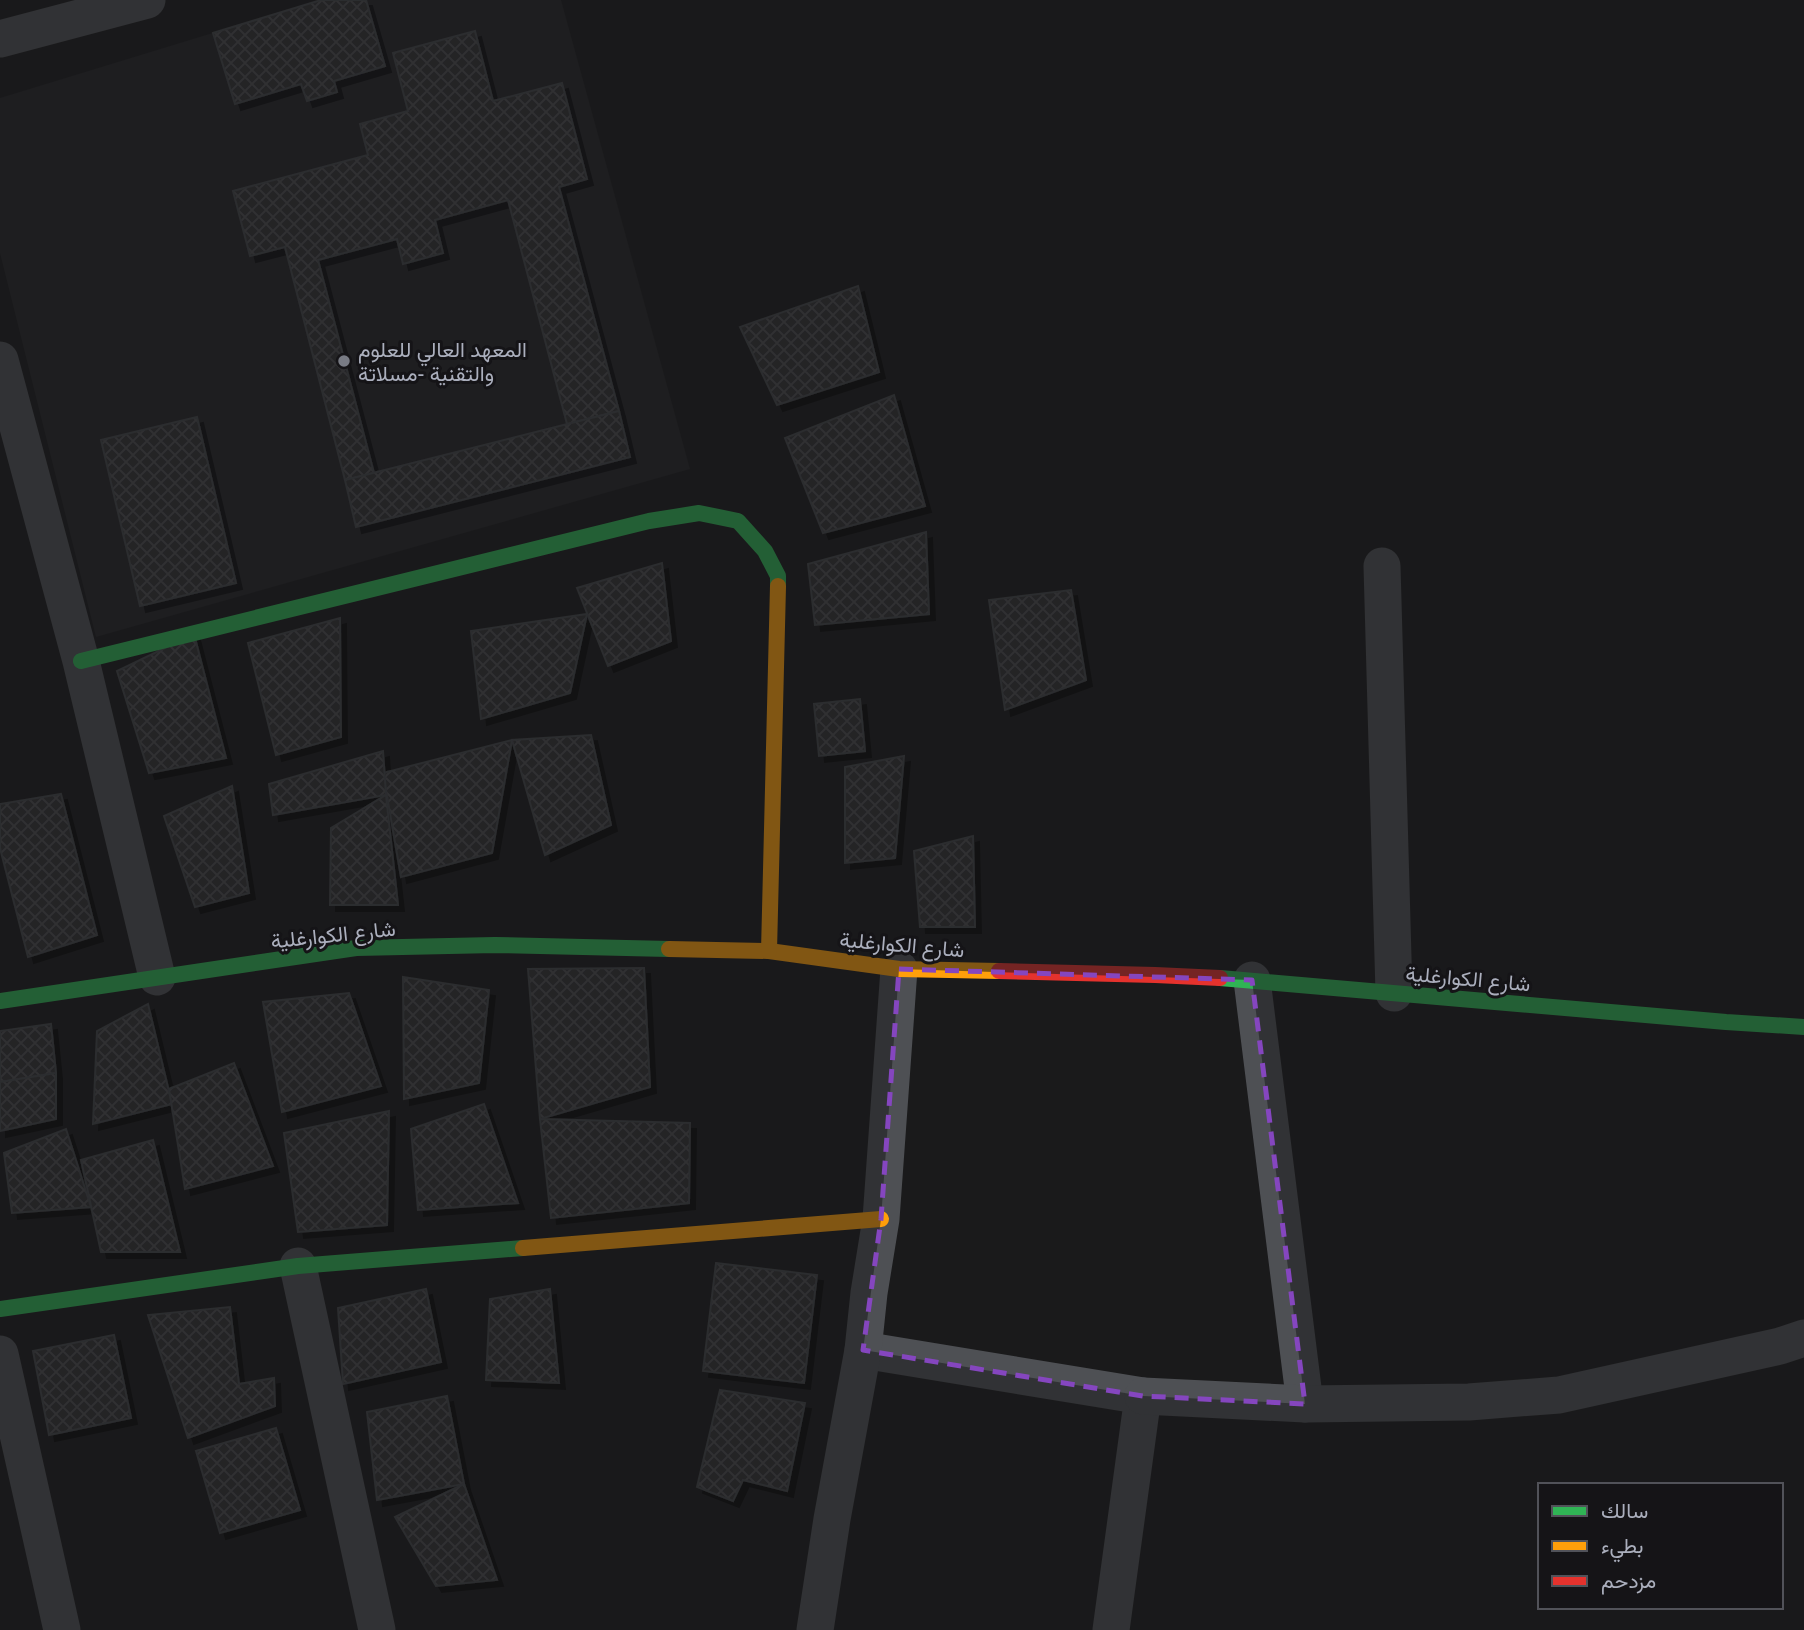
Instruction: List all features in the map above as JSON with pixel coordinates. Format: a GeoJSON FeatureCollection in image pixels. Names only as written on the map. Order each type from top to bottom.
{"type":"FeatureCollection","features":[{"type":"Feature","properties":{"kind":"street"},"geometry":{"type":"LineString","coordinates":[[0,39],[147,0]]}},
{"type":"Feature","properties":{"kind":"street"},"geometry":{"type":"LineString","coordinates":[[1,365],[81,662],[157,977]]}},
{"type":"Feature","properties":{"kind":"street"},"geometry":{"type":"LineString","coordinates":[[81,662],[649,521],[699,513],[738,520],[765,551],[778,576],[769,951]]}},
{"type":"Feature","properties":{"kind":"street"},"geometry":{"type":"LineString","coordinates":[[1382,566],[1394,993]]}},
{"type":"Feature","properties":{"kind":"street","name":"شارع الكوارغلية"},"geometry":{"type":"LineString","coordinates":[[0,1001],[356,948],[495,945],[769,951],[899,969],[1252,980],[1804,1027]]}},
{"type":"Feature","properties":{"kind":"street"},"geometry":{"type":"LineString","coordinates":[[815,1630],[863,1350],[881,1219],[899,969]]}},
{"type":"Feature","properties":{"kind":"street"},"geometry":{"type":"LineString","coordinates":[[1252,980],[1305,1404]]}},
{"type":"Feature","properties":{"kind":"street"},"geometry":{"type":"LineString","coordinates":[[0,1309],[298,1266],[881,1219]]}},
{"type":"Feature","properties":{"kind":"street"},"geometry":{"type":"LineString","coordinates":[[298,1266],[377,1630]]}},
{"type":"Feature","properties":{"kind":"street"},"geometry":{"type":"LineString","coordinates":[[863,1350],[1143,1396],[1305,1404],[1469,1402],[1559,1395],[1780,1346],[1804,1338]]}},
{"type":"Feature","properties":{"kind":"street"},"geometry":{"type":"LineString","coordinates":[[0,1354],[62,1630]]}},
{"type":"Feature","properties":{"kind":"street"},"geometry":{"type":"LineString","coordinates":[[1111,1630],[1143,1396]]}},
{"type":"Feature","properties":{"kind":"highlighted area"},"geometry":{"type":"Polygon","coordinates":[[[899,969],[1252,980],[1305,1404],[1143,1396],[863,1350],[881,1219],[899,969]]]}},
{"type":"Feature","properties":{"kind":"shaded area","name":"المعهد العالي للعلوم والتقنية -مسلاتة"},"geometry":{"type":"Polygon","coordinates":[[[321,0],[561,0],[690,469],[96,637],[0,253],[0,98],[321,0]]]}},
{"type":"Feature","properties":{"kind":"building"},"geometry":{"type":"Polygon","coordinates":[[[321,0],[366,0],[385,66],[334,81],[337,92],[307,101],[301,84],[235,104],[213,33],[321,0]]]}},
{"type":"Feature","properties":{"kind":"building"},"geometry":{"type":"Polygon","coordinates":[[[475,31],[493,101],[562,83],[587,179],[559,187],[619,411],[567,424],[508,200],[435,220],[443,253],[403,264],[397,239],[318,260],[374,473],[345,480],[285,247],[250,256],[233,191],[368,155],[360,124],[408,111],[393,53],[475,31]]]}},
{"type":"Feature","properties":{"kind":"building"},"geometry":{"type":"Polygon","coordinates":[[[858,286],[879,372],[777,405],[740,327],[858,286]]]}},
{"type":"Feature","properties":{"kind":"building"},"geometry":{"type":"Polygon","coordinates":[[[894,395],[925,506],[823,533],[785,438],[894,395]]]}},
{"type":"Feature","properties":{"kind":"building"},"geometry":{"type":"Polygon","coordinates":[[[619,411],[630,457],[356,527],[345,480],[619,411]]]}},
{"type":"Feature","properties":{"kind":"building"},"geometry":{"type":"Polygon","coordinates":[[[197,417],[236,583],[140,606],[101,440],[197,417]]]}},
{"type":"Feature","properties":{"kind":"building"},"geometry":{"type":"Polygon","coordinates":[[[926,532],[929,614],[815,625],[808,564],[926,532]]]}},
{"type":"Feature","properties":{"kind":"building"},"geometry":{"type":"Polygon","coordinates":[[[662,563],[671,641],[608,666],[577,588],[662,563]]]}},
{"type":"Feature","properties":{"kind":"building"},"geometry":{"type":"Polygon","coordinates":[[[1071,590],[1086,680],[1005,710],[989,600],[1071,590]]]}},
{"type":"Feature","properties":{"kind":"building"},"geometry":{"type":"Polygon","coordinates":[[[587,614],[570,693],[481,719],[471,631],[587,614]]]}},
{"type":"Feature","properties":{"kind":"building"},"geometry":{"type":"Polygon","coordinates":[[[340,618],[341,737],[276,755],[248,643],[340,618]]]}},
{"type":"Feature","properties":{"kind":"building"},"geometry":{"type":"Polygon","coordinates":[[[194,634],[226,758],[149,773],[117,671],[194,634]]]}},
{"type":"Feature","properties":{"kind":"building"},"geometry":{"type":"Polygon","coordinates":[[[860,699],[865,751],[819,756],[814,704],[860,699]]]}},
{"type":"Feature","properties":{"kind":"building"},"geometry":{"type":"Polygon","coordinates":[[[591,735],[611,825],[545,855],[512,740],[591,735]]]}},
{"type":"Feature","properties":{"kind":"building"},"geometry":{"type":"Polygon","coordinates":[[[512,740],[492,853],[401,877],[383,773],[512,740]]]}},
{"type":"Feature","properties":{"kind":"building"},"geometry":{"type":"Polygon","coordinates":[[[383,751],[386,795],[273,815],[269,784],[383,751]]]}},
{"type":"Feature","properties":{"kind":"building"},"geometry":{"type":"Polygon","coordinates":[[[904,756],[895,858],[845,863],[845,767],[904,756]]]}},
{"type":"Feature","properties":{"kind":"building"},"geometry":{"type":"Polygon","coordinates":[[[232,786],[249,893],[195,907],[164,816],[232,786]]]}},
{"type":"Feature","properties":{"kind":"building"},"geometry":{"type":"Polygon","coordinates":[[[61,794],[97,935],[28,957],[0,848],[0,804],[61,794]]]}},
{"type":"Feature","properties":{"kind":"building"},"geometry":{"type":"Polygon","coordinates":[[[386,795],[398,905],[330,905],[331,828],[386,795]]]}},
{"type":"Feature","properties":{"kind":"building"},"geometry":{"type":"Polygon","coordinates":[[[973,836],[975,927],[920,927],[914,851],[973,836]]]}},
{"type":"Feature","properties":{"kind":"building"},"geometry":{"type":"Polygon","coordinates":[[[644,968],[650,1087],[540,1119],[528,969],[644,968]]]}},
{"type":"Feature","properties":{"kind":"building"},"geometry":{"type":"Polygon","coordinates":[[[403,977],[489,990],[479,1083],[404,1099],[403,977]]]}},
{"type":"Feature","properties":{"kind":"building"},"geometry":{"type":"Polygon","coordinates":[[[349,993],[381,1086],[282,1112],[263,1002],[349,993]]]}},
{"type":"Feature","properties":{"kind":"building"},"geometry":{"type":"Polygon","coordinates":[[[148,1004],[172,1104],[93,1124],[97,1031],[148,1004]]]}},
{"type":"Feature","properties":{"kind":"building"},"geometry":{"type":"Polygon","coordinates":[[[51,1024],[56,1073],[0,1082],[0,1031],[51,1024]]]}},
{"type":"Feature","properties":{"kind":"building"},"geometry":{"type":"Polygon","coordinates":[[[234,1063],[273,1166],[185,1189],[169,1089],[234,1063]]]}},
{"type":"Feature","properties":{"kind":"building"},"geometry":{"type":"Polygon","coordinates":[[[56,1073],[56,1119],[0,1131],[0,1082],[56,1073]]]}},
{"type":"Feature","properties":{"kind":"building"},"geometry":{"type":"Polygon","coordinates":[[[484,1104],[518,1203],[418,1210],[411,1129],[484,1104]]]}},
{"type":"Feature","properties":{"kind":"building"},"geometry":{"type":"Polygon","coordinates":[[[389,1111],[387,1225],[298,1232],[284,1133],[389,1111]]]}},
{"type":"Feature","properties":{"kind":"building"},"geometry":{"type":"Polygon","coordinates":[[[540,1119],[690,1123],[689,1203],[551,1218],[540,1119]]]}},
{"type":"Feature","properties":{"kind":"building"},"geometry":{"type":"Polygon","coordinates":[[[66,1129],[91,1207],[12,1213],[4,1153],[66,1129]]]}},
{"type":"Feature","properties":{"kind":"building"},"geometry":{"type":"Polygon","coordinates":[[[153,1140],[180,1252],[101,1252],[81,1160],[153,1140]]]}},
{"type":"Feature","properties":{"kind":"building"},"geometry":{"type":"Polygon","coordinates":[[[716,1263],[817,1275],[804,1383],[703,1371],[716,1263]]]}},
{"type":"Feature","properties":{"kind":"building"},"geometry":{"type":"Polygon","coordinates":[[[426,1289],[441,1362],[343,1384],[338,1308],[426,1289]]]}},
{"type":"Feature","properties":{"kind":"building"},"geometry":{"type":"Polygon","coordinates":[[[550,1289],[559,1383],[486,1380],[490,1299],[550,1289]]]}},
{"type":"Feature","properties":{"kind":"building"},"geometry":{"type":"Polygon","coordinates":[[[230,1307],[239,1384],[274,1378],[275,1406],[188,1438],[148,1315],[230,1307]]]}},
{"type":"Feature","properties":{"kind":"building"},"geometry":{"type":"Polygon","coordinates":[[[114,1335],[131,1418],[49,1435],[33,1351],[114,1335]]]}},
{"type":"Feature","properties":{"kind":"building"},"geometry":{"type":"Polygon","coordinates":[[[720,1390],[805,1403],[787,1491],[743,1480],[733,1501],[697,1487],[720,1390]]]}},
{"type":"Feature","properties":{"kind":"building"},"geometry":{"type":"Polygon","coordinates":[[[447,1396],[464,1484],[377,1500],[367,1412],[447,1396]]]}},
{"type":"Feature","properties":{"kind":"building"},"geometry":{"type":"Polygon","coordinates":[[[276,1428],[300,1510],[220,1533],[196,1451],[276,1428]]]}},
{"type":"Feature","properties":{"kind":"building"},"geometry":{"type":"Polygon","coordinates":[[[464,1484],[497,1580],[436,1586],[395,1517],[464,1484]]]}},
{"type":"Feature","properties":{"kind":"traffic: fast"},"geometry":{"type":"LineString","coordinates":[[81,661],[649,521],[699,513],[738,521],[765,551],[778,576],[778,586]]}},
{"type":"Feature","properties":{"kind":"traffic: fast"},"geometry":{"type":"LineString","coordinates":[[0,1001],[356,948],[495,945],[669,949]]}},
{"type":"Feature","properties":{"kind":"traffic: fast"},"geometry":{"type":"LineString","coordinates":[[1220,978],[1804,1027]]}},
{"type":"Feature","properties":{"kind":"traffic: fast"},"geometry":{"type":"LineString","coordinates":[[0,1309],[298,1266],[523,1248]]}},
{"type":"Feature","properties":{"kind":"traffic: slow"},"geometry":{"type":"LineString","coordinates":[[769,951],[778,586]]}},
{"type":"Feature","properties":{"kind":"traffic: slow"},"geometry":{"type":"LineString","coordinates":[[669,949],[769,951],[899,969],[999,971]]}},
{"type":"Feature","properties":{"kind":"traffic: slow"},"geometry":{"type":"LineString","coordinates":[[523,1248],[881,1219]]}},
{"type":"Feature","properties":{"kind":"traffic: jam"},"geometry":{"type":"LineString","coordinates":[[999,971],[1220,978]]}},
{"type":"Feature","properties":{"kind":"place","name":"المعهد العالي للعلوم والتقنية -مسلاتة"},"geometry":{"type":"Point","coordinates":[344,361]}}]}
